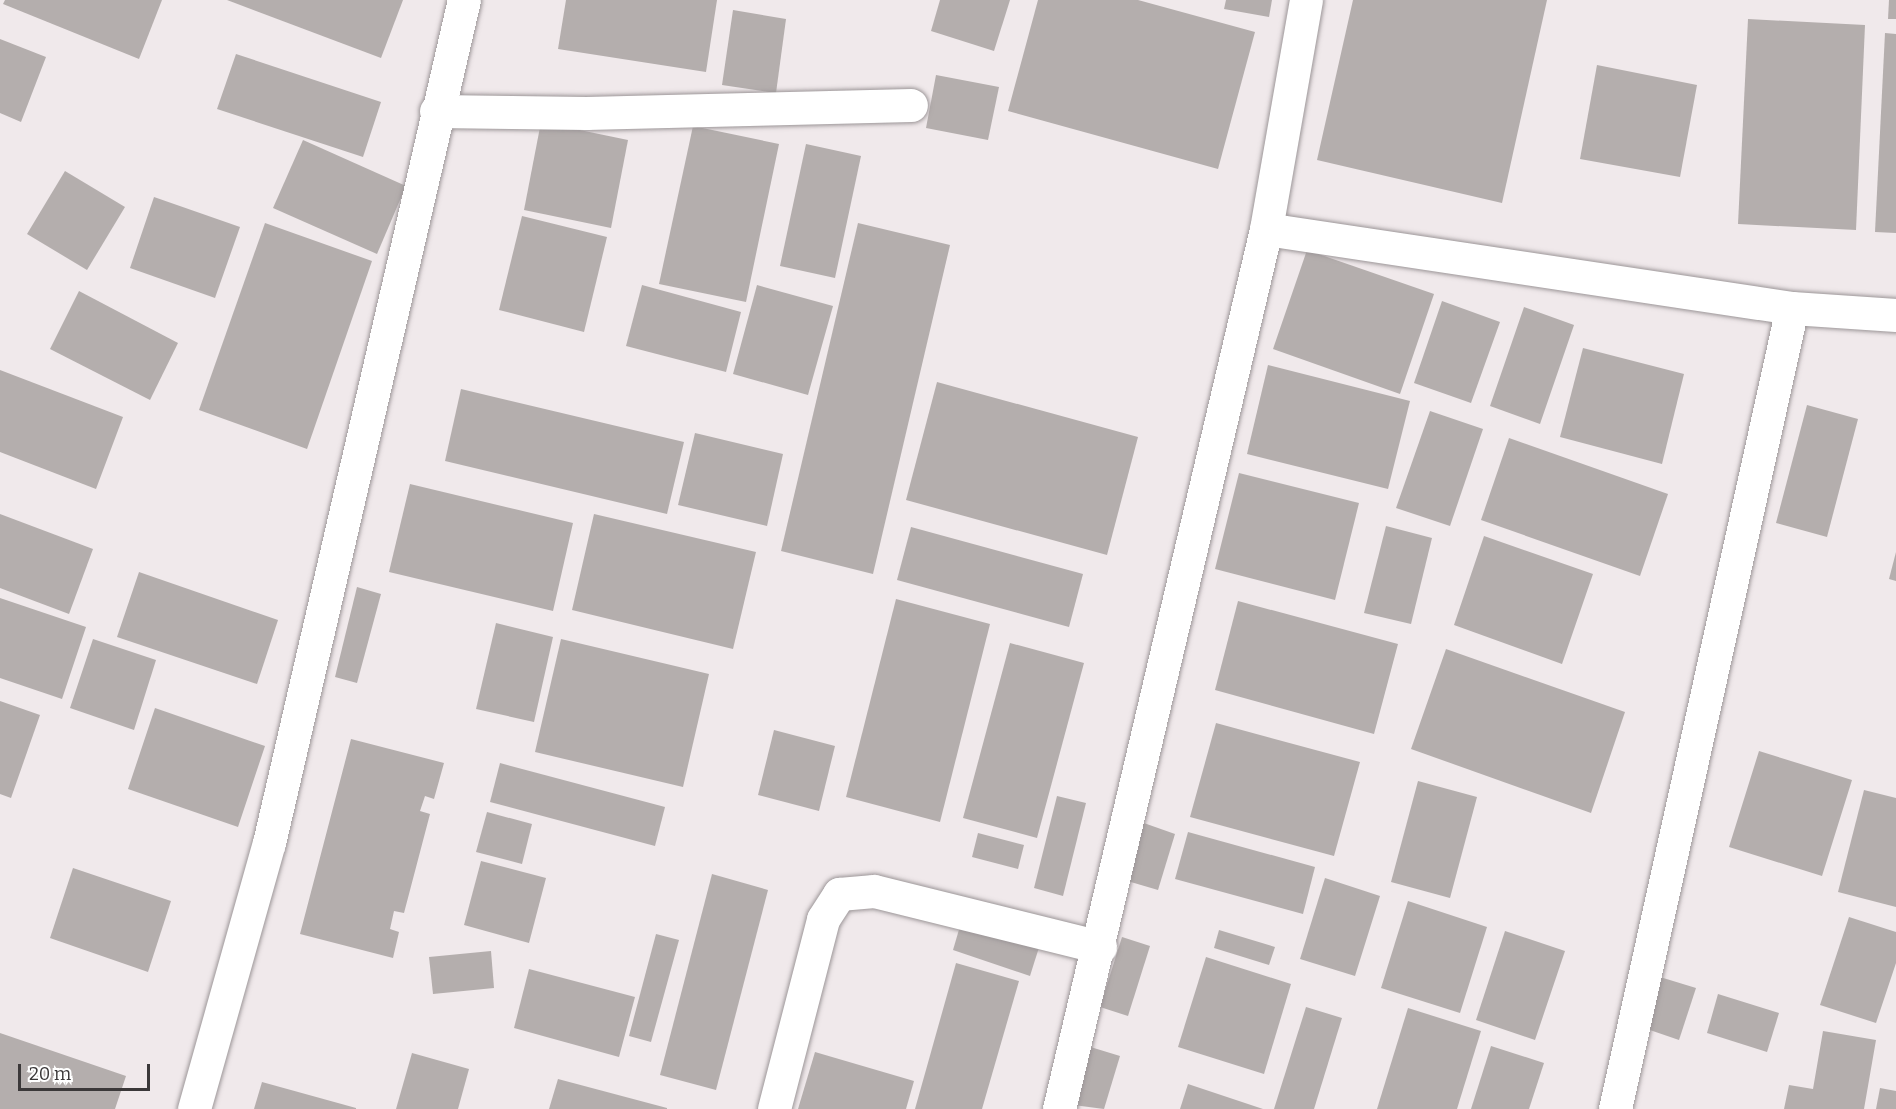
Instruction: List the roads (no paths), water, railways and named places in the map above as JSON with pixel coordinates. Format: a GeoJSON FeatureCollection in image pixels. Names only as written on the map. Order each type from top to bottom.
{"type":"FeatureCollection","features":[{"type":"Feature","properties":{"kind":"street"},"geometry":{"type":"LineString","coordinates":[[194,1109],[269,843],[436,111],[464,0]]}},
{"type":"Feature","properties":{"kind":"street"},"geometry":{"type":"LineString","coordinates":[[1059,1109],[1100,947],[1266,229],[1306,0]]}},
{"type":"Feature","properties":{"kind":"street"},"geometry":{"type":"LineString","coordinates":[[436,111],[586,113],[911,105]]}},
{"type":"Feature","properties":{"kind":"street"},"geometry":{"type":"LineString","coordinates":[[1266,229],[1792,308],[1896,315]]}},
{"type":"Feature","properties":{"kind":"street"},"geometry":{"type":"LineString","coordinates":[[1615,1109],[1792,308]]}},
{"type":"Feature","properties":{"kind":"street"},"geometry":{"type":"LineString","coordinates":[[774,1109],[823,919],[839,894],[874,891],[1100,947]]}}]}
